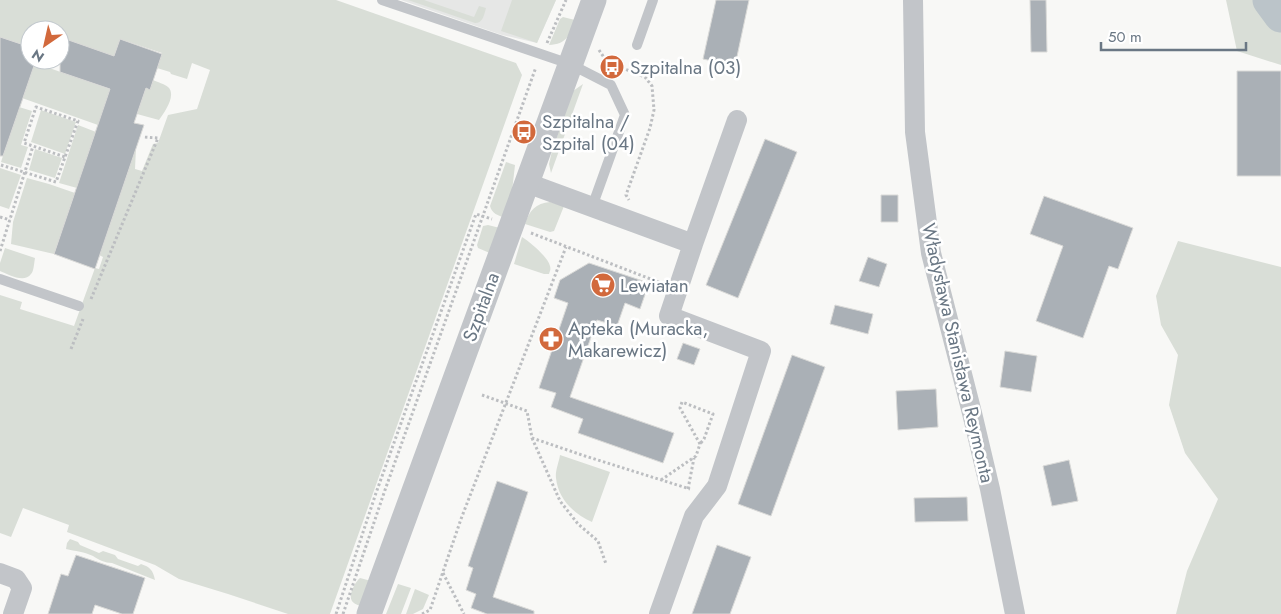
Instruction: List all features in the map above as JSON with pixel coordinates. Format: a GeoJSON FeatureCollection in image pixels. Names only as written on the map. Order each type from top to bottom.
{"type":"FeatureCollection","features":[{"type":"Feature","properties":{"kind":"street","name":"Szpitalna"},"geometry":{"type":"LineString","coordinates":[[369,614],[594,0]]}},
{"type":"Feature","properties":{"kind":"street","name":"Władysława Stanisława Reymonta"},"geometry":{"type":"LineString","coordinates":[[913,0],[915,132],[932,253],[990,489],[1015,614]]}},
{"type":"Feature","properties":{"kind":"street"},"geometry":{"type":"LineString","coordinates":[[659,614],[694,516],[717,486],[761,351],[669,316],[737,120]]}},
{"type":"Feature","properties":{"kind":"street"},"geometry":{"type":"LineString","coordinates":[[526,183],[693,244]]}},
{"type":"Feature","properties":{"kind":"street"},"geometry":{"type":"LineString","coordinates":[[0,574],[16,579],[22,588],[13,614]]}},
{"type":"Feature","properties":{"kind":"lane"},"geometry":{"type":"LineString","coordinates":[[382,0],[570,64],[611,85],[625,115],[592,207]]}},
{"type":"Feature","properties":{"kind":"lane"},"geometry":{"type":"LineString","coordinates":[[637,45],[653,0]]}},
{"type":"Feature","properties":{"kind":"lane"},"geometry":{"type":"LineString","coordinates":[[0,279],[82,309]]}},
{"type":"Feature","properties":{"kind":"path"},"geometry":{"type":"LineString","coordinates":[[343,614],[534,73],[566,0]]}},
{"type":"Feature","properties":{"kind":"path"},"geometry":{"type":"LineString","coordinates":[[597,46],[602,57],[607,62],[645,78],[652,86],[654,110],[650,128],[626,195],[633,206]]}},
{"type":"Feature","properties":{"kind":"path"},"geometry":{"type":"LineString","coordinates":[[1,165],[56,182],[78,121],[36,107],[24,143],[65,157]]}},
{"type":"Feature","properties":{"kind":"path"},"geometry":{"type":"LineString","coordinates":[[90,303],[158,138],[143,137]]}},
{"type":"Feature","properties":{"kind":"path"},"geometry":{"type":"LineString","coordinates":[[0,251],[33,146]]}},
{"type":"Feature","properties":{"kind":"path"},"geometry":{"type":"LineString","coordinates":[[0,217],[10,220]]}},
{"type":"Feature","properties":{"kind":"path"},"geometry":{"type":"LineString","coordinates":[[422,614],[430,610],[461,519],[566,247]]}},
{"type":"Feature","properties":{"kind":"path"},"geometry":{"type":"LineString","coordinates":[[71,349],[82,309]]}},
{"type":"Feature","properties":{"kind":"path"},"geometry":{"type":"LineString","coordinates":[[482,395],[527,411],[532,438],[560,501],[578,524],[598,541],[606,564]]}},
{"type":"Feature","properties":{"kind":"path"},"geometry":{"type":"LineString","coordinates":[[688,489],[694,458],[704,439],[713,414],[682,402],[680,408],[700,444]]}},
{"type":"Feature","properties":{"kind":"path"},"geometry":{"type":"LineString","coordinates":[[532,438],[694,491]]}},
{"type":"Feature","properties":{"kind":"path"},"geometry":{"type":"LineString","coordinates":[[661,480],[694,458]]}},
{"type":"Feature","properties":{"kind":"path"},"geometry":{"type":"LineString","coordinates":[[443,573],[464,614]]}},
{"type":"Feature","properties":{"kind":"shaded area"},"geometry":{"type":"Polygon","coordinates":[[[0,0],[336,0],[516,63],[522,75],[330,614],[288,614],[179,579],[155,565],[67,532],[69,525],[23,508],[11,537],[0,533],[0,295],[22,302],[20,309],[74,326],[95,268],[99,269],[103,257],[99,255],[136,148],[135,169],[142,171],[153,144],[158,143],[168,115],[197,109],[210,70],[192,63],[187,79],[157,68],[162,53],[120,39],[114,56],[70,41],[70,20],[20,20],[20,44],[0,37],[0,0]]]}},
{"type":"Feature","properties":{"kind":"shaded area"},"geometry":{"type":"Polygon","coordinates":[[[401,0],[556,0],[537,43],[502,35],[401,0]]]}},
{"type":"Feature","properties":{"kind":"shaded area"},"geometry":{"type":"Polygon","coordinates":[[[408,0],[424,0],[474,17],[479,6],[486,8],[484,16],[478,23],[475,23],[408,0]]]}},
{"type":"Feature","properties":{"kind":"shaded area"},"geometry":{"type":"Polygon","coordinates":[[[512,0],[556,0],[537,43],[501,31],[512,0]]]}},
{"type":"Feature","properties":{"kind":"shaded area"},"geometry":{"type":"Polygon","coordinates":[[[1226,0],[1281,0],[1281,65],[1237,51],[1226,0]]]}},
{"type":"Feature","properties":{"kind":"shaded area"},"geometry":{"type":"Polygon","coordinates":[[[563,17],[575,20],[569,35],[560,43],[549,45],[560,19],[563,17]]]}},
{"type":"Feature","properties":{"kind":"shaded area"},"geometry":{"type":"Polygon","coordinates":[[[32,70],[55,70],[112,90],[98,125],[22,98],[32,70]]]}},
{"type":"Feature","properties":{"kind":"shaded area"},"geometry":{"type":"Polygon","coordinates":[[[153,80],[167,86],[171,95],[169,104],[159,120],[137,114],[146,88],[150,89],[153,80]]]}},
{"type":"Feature","properties":{"kind":"shaded area"},"geometry":{"type":"Polygon","coordinates":[[[583,84],[551,173],[549,164],[552,151],[573,91],[583,84]]]}},
{"type":"Feature","properties":{"kind":"shaded area"},"geometry":{"type":"Polygon","coordinates":[[[19,107],[32,111],[21,145],[28,147],[21,168],[1,162],[19,107]]]}},
{"type":"Feature","properties":{"kind":"shaded area"},"geometry":{"type":"Polygon","coordinates":[[[41,110],[76,122],[65,154],[31,142],[41,110]]]}},
{"type":"Feature","properties":{"kind":"shaded area"},"geometry":{"type":"Polygon","coordinates":[[[78,125],[96,132],[77,188],[59,183],[78,125]]]}},
{"type":"Feature","properties":{"kind":"shaded area"},"geometry":{"type":"Polygon","coordinates":[[[35,149],[62,158],[55,178],[29,170],[35,149]]]}},
{"type":"Feature","properties":{"kind":"shaded area"},"geometry":{"type":"Polygon","coordinates":[[[506,162],[515,165],[511,200],[505,218],[494,213],[490,206],[506,162]]]}},
{"type":"Feature","properties":{"kind":"shaded area"},"geometry":{"type":"Polygon","coordinates":[[[0,168],[21,175],[9,209],[0,206],[0,168]]]}},
{"type":"Feature","properties":{"kind":"shaded area"},"geometry":{"type":"Polygon","coordinates":[[[27,178],[75,193],[54,254],[11,244],[13,222],[27,178]]]}},
{"type":"Feature","properties":{"kind":"shaded area"},"geometry":{"type":"Polygon","coordinates":[[[550,202],[564,206],[554,231],[550,232],[525,224],[534,208],[550,202]]]}},
{"type":"Feature","properties":{"kind":"shaded area"},"geometry":{"type":"Polygon","coordinates":[[[488,225],[500,228],[492,254],[478,248],[477,245],[483,226],[488,225]]]}},
{"type":"Feature","properties":{"kind":"shaded area"},"geometry":{"type":"Polygon","coordinates":[[[522,237],[534,246],[549,262],[549,274],[514,264],[522,237]]]}},
{"type":"Feature","properties":{"kind":"shaded area"},"geometry":{"type":"Polygon","coordinates":[[[1178,241],[1281,267],[1281,614],[1176,614],[1187,571],[1218,499],[1185,453],[1169,405],[1178,355],[1161,325],[1156,296],[1178,241]]]}},
{"type":"Feature","properties":{"kind":"shaded area"},"geometry":{"type":"Polygon","coordinates":[[[5,248],[35,258],[33,271],[28,277],[20,278],[0,271],[0,263],[5,248]]]}},
{"type":"Feature","properties":{"kind":"shaded area"},"geometry":{"type":"Polygon","coordinates":[[[560,455],[610,472],[592,522],[573,510],[560,493],[556,475],[560,455]]]}},
{"type":"Feature","properties":{"kind":"shaded area"},"geometry":{"type":"Polygon","coordinates":[[[70,539],[99,553],[103,551],[138,566],[141,564],[147,566],[151,569],[155,580],[93,556],[66,549],[70,539]]]}},
{"type":"Feature","properties":{"kind":"shaded area"},"geometry":{"type":"Polygon","coordinates":[[[360,578],[375,582],[365,607],[355,604],[351,598],[354,586],[360,578]]]}},
{"type":"Feature","properties":{"kind":"shaded area"},"geometry":{"type":"Polygon","coordinates":[[[398,584],[411,588],[401,614],[386,614],[398,584]]]}},
{"type":"Feature","properties":{"kind":"shaded area"},"geometry":{"type":"Polygon","coordinates":[[[415,589],[429,595],[423,609],[413,614],[406,614],[415,589]]]}},
{"type":"Feature","properties":{"kind":"building"},"geometry":{"type":"Polygon","coordinates":[[[716,0],[749,0],[735,66],[703,59],[716,0]]]}},
{"type":"Feature","properties":{"kind":"building"},"geometry":{"type":"Polygon","coordinates":[[[1030,0],[1046,0],[1047,52],[1031,52],[1030,0]]]}},
{"type":"Feature","properties":{"kind":"building"},"geometry":{"type":"Polygon","coordinates":[[[0,37],[20,44],[20,70],[33,70],[3,156],[0,156],[0,37]]]}},
{"type":"Feature","properties":{"kind":"building"},"geometry":{"type":"Polygon","coordinates":[[[120,39],[162,54],[150,90],[146,88],[134,123],[144,125],[95,269],[54,254],[110,89],[60,72],[60,70],[70,70],[70,41],[114,56],[120,39]]]}},
{"type":"Feature","properties":{"kind":"building"},"geometry":{"type":"Polygon","coordinates":[[[1237,71],[1281,71],[1281,176],[1237,176],[1237,71]]]}},
{"type":"Feature","properties":{"kind":"building"},"geometry":{"type":"Polygon","coordinates":[[[765,139],[797,152],[738,298],[706,285],[765,139]]]}},
{"type":"Feature","properties":{"kind":"building"},"geometry":{"type":"Polygon","coordinates":[[[881,195],[898,195],[898,222],[881,222],[881,195]]]}},
{"type":"Feature","properties":{"kind":"building"},"geometry":{"type":"Polygon","coordinates":[[[1044,196],[1133,228],[1118,269],[1109,266],[1083,338],[1036,321],[1063,246],[1030,234],[1044,196]]]}},
{"type":"Feature","properties":{"kind":"building"},"geometry":{"type":"Polygon","coordinates":[[[868,257],[887,264],[879,287],[859,281],[868,257]]]}},
{"type":"Feature","properties":{"kind":"building"},"geometry":{"type":"Polygon","coordinates":[[[589,263],[649,283],[640,309],[625,303],[617,326],[597,320],[570,397],[674,433],[663,463],[578,433],[583,419],[551,407],[556,393],[539,388],[568,303],[554,298],[560,280],[589,263]]]}},
{"type":"Feature","properties":{"kind":"building"},"geometry":{"type":"Polygon","coordinates":[[[835,305],[873,314],[868,334],[830,324],[835,305]]]}},
{"type":"Feature","properties":{"kind":"building"},"geometry":{"type":"Polygon","coordinates":[[[683,343],[700,349],[694,365],[677,359],[683,343]]]}},
{"type":"Feature","properties":{"kind":"building"},"geometry":{"type":"Polygon","coordinates":[[[1005,351],[1037,356],[1031,392],[1000,387],[1005,351]]]}},
{"type":"Feature","properties":{"kind":"building"},"geometry":{"type":"Polygon","coordinates":[[[792,355],[825,367],[771,516],[738,504],[792,355]]]}},
{"type":"Feature","properties":{"kind":"building"},"geometry":{"type":"Polygon","coordinates":[[[936,389],[938,427],[898,430],[896,391],[936,389]]]}},
{"type":"Feature","properties":{"kind":"building"},"geometry":{"type":"Polygon","coordinates":[[[1069,460],[1078,501],[1052,506],[1043,466],[1069,460]]]}},
{"type":"Feature","properties":{"kind":"building"},"geometry":{"type":"Polygon","coordinates":[[[497,481],[528,492],[493,597],[534,611],[534,614],[487,614],[471,608],[476,594],[466,590],[473,568],[468,566],[497,481]]]}},
{"type":"Feature","properties":{"kind":"building"},"geometry":{"type":"Polygon","coordinates":[[[967,497],[968,521],[915,522],[914,498],[967,497]]]}},
{"type":"Feature","properties":{"kind":"building"},"geometry":{"type":"Polygon","coordinates":[[[717,545],[751,557],[730,614],[692,614],[717,545]]]}},
{"type":"Feature","properties":{"kind":"building"},"geometry":{"type":"Polygon","coordinates":[[[76,555],[145,578],[133,614],[122,614],[95,605],[92,614],[48,614],[61,574],[68,576],[76,555]]]}},
{"type":"Feature","properties":{"kind":"waterway"},"geometry":{"type":"LineString","coordinates":[[1270,0],[1281,15]]}},
{"type":"Feature","properties":{"kind":"place","name":"Szpitalna (03)"},"geometry":{"type":"Point","coordinates":[612,67]}},
{"type":"Feature","properties":{"kind":"place","name":"Szpitalna / Szpital (04)"},"geometry":{"type":"Point","coordinates":[524,132]}},
{"type":"Feature","properties":{"kind":"place","name":"Lewiatan"},"geometry":{"type":"Point","coordinates":[603,285]}},
{"type":"Feature","properties":{"kind":"place","name":"Apteka (Muracka, Makarewicz)"},"geometry":{"type":"Point","coordinates":[551,339]}}]}
